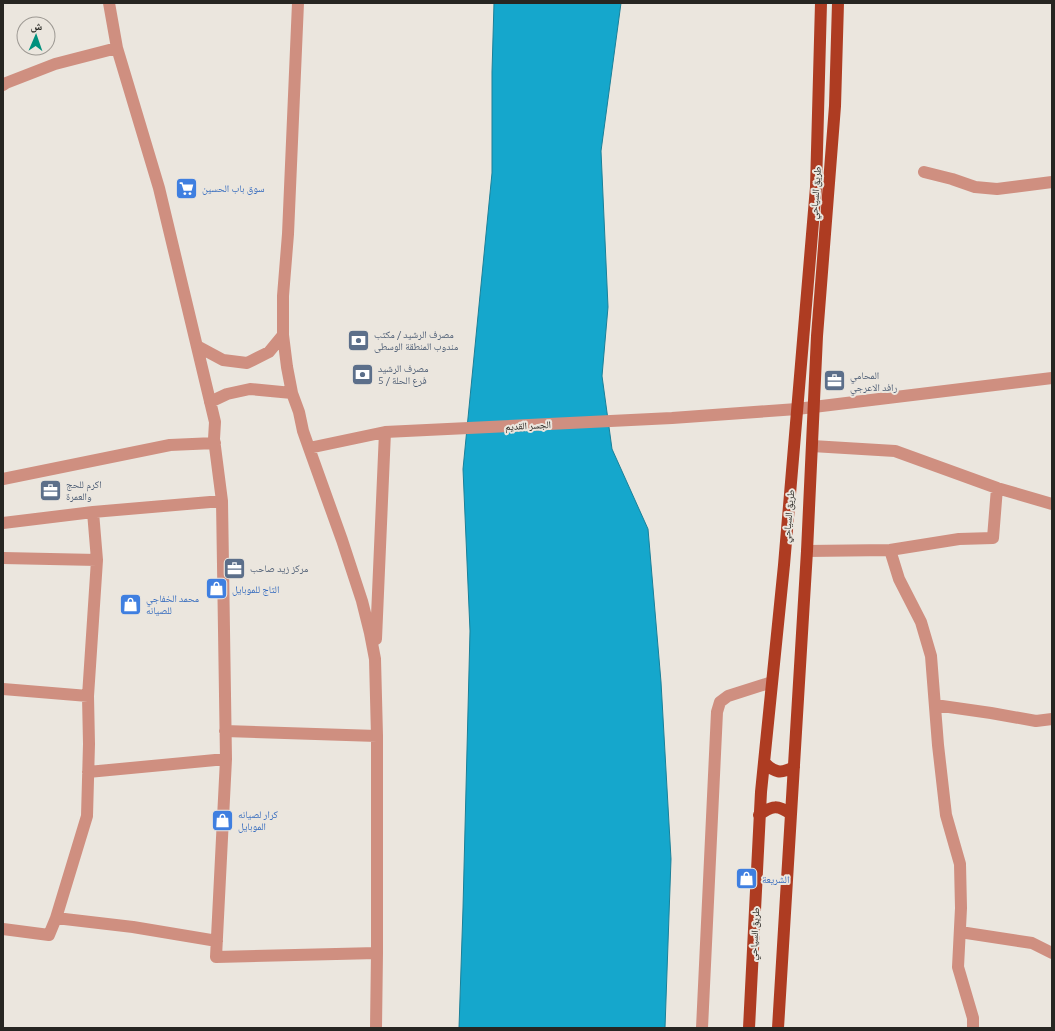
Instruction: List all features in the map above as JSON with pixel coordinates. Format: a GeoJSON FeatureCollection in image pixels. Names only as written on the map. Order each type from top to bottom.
{"type":"FeatureCollection","features":[{"type":"Feature","properties":{"kind":"main road","name":"طريق السياحي"},"geometry":{"type":"LineString","coordinates":[[749,1028],[764,762],[784,566],[816,187],[821,3]]}},
{"type":"Feature","properties":{"kind":"main road","name":"طريق السياحي"},"geometry":{"type":"LineString","coordinates":[[778,1028],[807,551],[817,336],[835,106],[838,3]]}},
{"type":"Feature","properties":{"kind":"main road"},"geometry":{"type":"LineString","coordinates":[[764,762],[773,770],[780,772],[787,771],[794,767]]}},
{"type":"Feature","properties":{"kind":"main road"},"geometry":{"type":"LineString","coordinates":[[760,815],[766,809],[772,807],[780,807],[791,814]]}},
{"type":"Feature","properties":{"kind":"street"},"geometry":{"type":"LineString","coordinates":[[109,3],[117,48],[159,188],[215,422],[215,443],[222,501],[226,759],[216,957],[377,953]]}},
{"type":"Feature","properties":{"kind":"street"},"geometry":{"type":"LineString","coordinates":[[298,3],[288,234],[283,296],[283,335],[292,393],[299,412],[303,431],[362,601],[375,660]]}},
{"type":"Feature","properties":{"kind":"street"},"geometry":{"type":"LineString","coordinates":[[3,85],[55,64],[117,48]]}},
{"type":"Feature","properties":{"kind":"street"},"geometry":{"type":"LineString","coordinates":[[924,172],[975,186],[997,189],[1052,182]]}},
{"type":"Feature","properties":{"kind":"street"},"geometry":{"type":"LineString","coordinates":[[196,346],[223,360],[247,363],[269,352],[283,335]]}},
{"type":"Feature","properties":{"kind":"street","name":"الجسر القديم"},"geometry":{"type":"LineString","coordinates":[[309,448],[385,432],[672,418],[814,408],[1052,378]]}},
{"type":"Feature","properties":{"kind":"street"},"geometry":{"type":"LineString","coordinates":[[210,402],[227,394],[250,389],[292,393]]}},
{"type":"Feature","properties":{"kind":"street"},"geometry":{"type":"LineString","coordinates":[[376,1028],[377,736],[375,660],[385,432]]}},
{"type":"Feature","properties":{"kind":"street"},"geometry":{"type":"LineString","coordinates":[[3,479],[170,445],[215,443]]}},
{"type":"Feature","properties":{"kind":"street"},"geometry":{"type":"LineString","coordinates":[[812,446],[895,451],[997,488],[1052,504]]}},
{"type":"Feature","properties":{"kind":"street"},"geometry":{"type":"LineString","coordinates":[[807,551],[890,550],[959,539],[993,538],[997,488]]}},
{"type":"Feature","properties":{"kind":"street"},"geometry":{"type":"LineString","coordinates":[[3,523],[93,512],[222,501]]}},
{"type":"Feature","properties":{"kind":"street"},"geometry":{"type":"LineString","coordinates":[[3,930],[49,936],[56,918],[87,816],[89,744],[88,696],[97,560],[93,512]]}},
{"type":"Feature","properties":{"kind":"street"},"geometry":{"type":"LineString","coordinates":[[890,550],[899,579],[921,622],[930,656],[946,815],[960,864],[960,932],[958,967],[973,1018],[973,1028]]}},
{"type":"Feature","properties":{"kind":"street"},"geometry":{"type":"LineString","coordinates":[[3,558],[97,560]]}},
{"type":"Feature","properties":{"kind":"street"},"geometry":{"type":"LineString","coordinates":[[702,1028],[717,712],[720,702],[728,696],[772,682]]}},
{"type":"Feature","properties":{"kind":"street"},"geometry":{"type":"LineString","coordinates":[[3,689],[88,696]]}},
{"type":"Feature","properties":{"kind":"street"},"geometry":{"type":"LineString","coordinates":[[935,705],[1036,721],[1052,719]]}},
{"type":"Feature","properties":{"kind":"street"},"geometry":{"type":"LineString","coordinates":[[225,731],[377,736]]}},
{"type":"Feature","properties":{"kind":"street"},"geometry":{"type":"LineString","coordinates":[[88,772],[226,759]]}},
{"type":"Feature","properties":{"kind":"street"},"geometry":{"type":"LineString","coordinates":[[56,918],[133,927],[217,941]]}},
{"type":"Feature","properties":{"kind":"street"},"geometry":{"type":"LineString","coordinates":[[960,932],[1032,943],[1052,953]]}},
{"type":"Feature","properties":{"kind":"water"},"geometry":{"type":"Polygon","coordinates":[[[494,3],[621,3],[601,151],[608,307],[602,376],[612,449],[648,529],[661,682],[671,859],[665,1028],[459,1028],[470,631],[463,469],[492,173],[494,3]]]}},
{"type":"Feature","properties":{"kind":"place","name":"سوق باب الحسين"},"geometry":{"type":"Point","coordinates":[186,188]}},
{"type":"Feature","properties":{"kind":"place","name":"مصرف الرشيد / مكتب مندوب المنطقة الوسطى"},"geometry":{"type":"Point","coordinates":[358,340]}},
{"type":"Feature","properties":{"kind":"place","name":"مصرف الرشيد فرع الحلة / 5"},"geometry":{"type":"Point","coordinates":[362,374]}},
{"type":"Feature","properties":{"kind":"place","name":"المحامي رافد الاعرجي"},"geometry":{"type":"Point","coordinates":[835,381]}},
{"type":"Feature","properties":{"kind":"place","name":"اكرم للحج والعمرة"},"geometry":{"type":"Point","coordinates":[51,490]}},
{"type":"Feature","properties":{"kind":"place","name":"مركز زيد صاحب"},"geometry":{"type":"Point","coordinates":[234,568]}},
{"type":"Feature","properties":{"kind":"place","name":"التاج للموبايل"},"geometry":{"type":"Point","coordinates":[216,589]}},
{"type":"Feature","properties":{"kind":"place","name":"محمد الخفاجي للصيانه"},"geometry":{"type":"Point","coordinates":[131,604]}},
{"type":"Feature","properties":{"kind":"place","name":"كرار لصيانه الموبايل"},"geometry":{"type":"Point","coordinates":[223,820]}},
{"type":"Feature","properties":{"kind":"place","name":"الشريعة"},"geometry":{"type":"Point","coordinates":[747,879]}}]}
